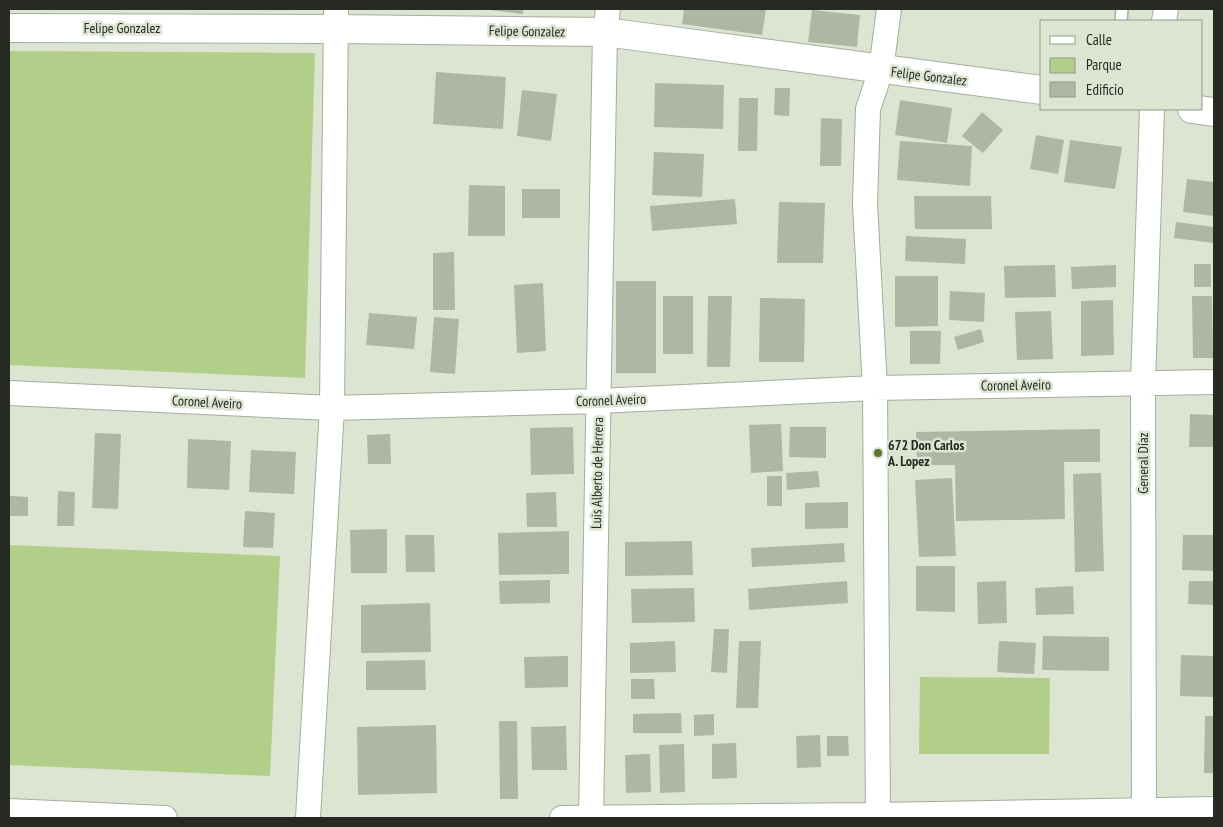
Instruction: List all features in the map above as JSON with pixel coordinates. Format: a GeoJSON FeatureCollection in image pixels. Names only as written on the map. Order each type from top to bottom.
{"type":"FeatureCollection","features":[{"type":"Feature","properties":{"kind":"street"},"geometry":{"type":"LineString","coordinates":[[878,817],[876,388],[865,204],[868,108],[881,70],[889,9]]}},
{"type":"Feature","properties":{"kind":"street"},"geometry":{"type":"LineString","coordinates":[[308,818],[332,408],[336,19]]}},
{"type":"Feature","properties":{"kind":"street","name":"Felipe Gonzalez"},"geometry":{"type":"LineString","coordinates":[[9,28],[336,19],[606,21],[881,70],[1040,90]]}},
{"type":"Feature","properties":{"kind":"street","name":"Luis Alberto de Herrera"},"geometry":{"type":"LineString","coordinates":[[591,818],[606,21]]}},
{"type":"Feature","properties":{"kind":"street","name":"General Díaz"},"geometry":{"type":"LineString","coordinates":[[1144,814],[1143,383],[1152,110]]}},
{"type":"Feature","properties":{"kind":"street"},"geometry":{"type":"LineString","coordinates":[[1199,110],[1214,112]]}},
{"type":"Feature","properties":{"kind":"street","name":"Coronel Aveiro"},"geometry":{"type":"LineString","coordinates":[[9,393],[332,408],[598,401],[876,388],[1214,382]]}},
{"type":"Feature","properties":{"kind":"street"},"geometry":{"type":"LineString","coordinates":[[562,818],[1144,814],[1214,809]]}},
{"type":"Feature","properties":{"kind":"street"},"geometry":{"type":"LineString","coordinates":[[9,811],[165,818]]}},
{"type":"Feature","properties":{"kind":"green space"},"geometry":{"type":"Polygon","coordinates":[[[9,51],[315,53],[305,378],[9,365],[9,51]]]}},
{"type":"Feature","properties":{"kind":"green space"},"geometry":{"type":"Polygon","coordinates":[[[9,545],[280,556],[270,776],[9,765],[9,545]]]}},
{"type":"Feature","properties":{"kind":"green space"},"geometry":{"type":"Polygon","coordinates":[[[920,677],[1050,678],[1049,754],[919,754],[920,677]]]}},
{"type":"Feature","properties":{"kind":"building"},"geometry":{"type":"Polygon","coordinates":[[[483,9],[523,9],[523,14],[483,9]]]}},
{"type":"Feature","properties":{"kind":"building"},"geometry":{"type":"Polygon","coordinates":[[[684,9],[766,9],[762,35],[682,24],[684,9]]]}},
{"type":"Feature","properties":{"kind":"building"},"geometry":{"type":"Polygon","coordinates":[[[812,10],[860,15],[857,47],[808,42],[812,10]]]}},
{"type":"Feature","properties":{"kind":"building"},"geometry":{"type":"Polygon","coordinates":[[[436,72],[506,77],[503,129],[433,124],[436,72]]]}},
{"type":"Feature","properties":{"kind":"building"},"geometry":{"type":"Polygon","coordinates":[[[655,83],[724,85],[723,129],[654,127],[655,83]]]}},
{"type":"Feature","properties":{"kind":"building"},"geometry":{"type":"Polygon","coordinates":[[[775,88],[790,88],[789,116],[774,115],[775,88]]]}},
{"type":"Feature","properties":{"kind":"building"},"geometry":{"type":"Polygon","coordinates":[[[522,90],[557,94],[551,141],[517,136],[522,90]]]}},
{"type":"Feature","properties":{"kind":"building"},"geometry":{"type":"Polygon","coordinates":[[[739,98],[758,98],[757,151],[738,151],[739,98]]]}},
{"type":"Feature","properties":{"kind":"building"},"geometry":{"type":"Polygon","coordinates":[[[900,100],[952,108],[947,143],[895,135],[900,100]]]}},
{"type":"Feature","properties":{"kind":"building"},"geometry":{"type":"Polygon","coordinates":[[[982,112],[1003,130],[983,153],[962,136],[982,112]]]}},
{"type":"Feature","properties":{"kind":"building"},"geometry":{"type":"Polygon","coordinates":[[[821,118],[842,119],[841,166],[820,166],[821,118]]]}},
{"type":"Feature","properties":{"kind":"building"},"geometry":{"type":"Polygon","coordinates":[[[1036,135],[1064,140],[1058,174],[1030,169],[1036,135]]]}},
{"type":"Feature","properties":{"kind":"building"},"geometry":{"type":"Polygon","coordinates":[[[1070,140],[1122,147],[1115,189],[1064,182],[1070,140]]]}},
{"type":"Feature","properties":{"kind":"building"},"geometry":{"type":"Polygon","coordinates":[[[900,141],[972,146],[970,186],[897,180],[900,141]]]}},
{"type":"Feature","properties":{"kind":"building"},"geometry":{"type":"Polygon","coordinates":[[[654,152],[704,154],[702,197],[652,195],[654,152]]]}},
{"type":"Feature","properties":{"kind":"building"},"geometry":{"type":"Polygon","coordinates":[[[1187,179],[1214,182],[1214,216],[1183,212],[1187,179]]]}},
{"type":"Feature","properties":{"kind":"building"},"geometry":{"type":"Polygon","coordinates":[[[469,185],[505,186],[505,236],[468,236],[469,185]]]}},
{"type":"Feature","properties":{"kind":"building"},"geometry":{"type":"Polygon","coordinates":[[[522,189],[560,189],[560,218],[522,218],[522,189]]]}},
{"type":"Feature","properties":{"kind":"building"},"geometry":{"type":"Polygon","coordinates":[[[914,196],[991,196],[992,229],[915,229],[914,196]]]}},
{"type":"Feature","properties":{"kind":"building"},"geometry":{"type":"Polygon","coordinates":[[[735,199],[737,224],[652,231],[650,206],[735,199]]]}},
{"type":"Feature","properties":{"kind":"building"},"geometry":{"type":"Polygon","coordinates":[[[779,202],[825,203],[823,263],[777,263],[779,202]]]}},
{"type":"Feature","properties":{"kind":"building"},"geometry":{"type":"Polygon","coordinates":[[[1176,222],[1214,227],[1214,243],[1174,238],[1176,222]]]}},
{"type":"Feature","properties":{"kind":"building"},"geometry":{"type":"Polygon","coordinates":[[[906,236],[966,239],[965,264],[905,261],[906,236]]]}},
{"type":"Feature","properties":{"kind":"building"},"geometry":{"type":"Polygon","coordinates":[[[454,252],[455,310],[433,310],[433,253],[454,252]]]}},
{"type":"Feature","properties":{"kind":"building"},"geometry":{"type":"Polygon","coordinates":[[[1194,264],[1211,264],[1211,287],[1194,287],[1194,264]]]}},
{"type":"Feature","properties":{"kind":"building"},"geometry":{"type":"Polygon","coordinates":[[[1055,265],[1056,297],[1005,298],[1004,266],[1055,265]]]}},
{"type":"Feature","properties":{"kind":"building"},"geometry":{"type":"Polygon","coordinates":[[[1116,265],[1116,287],[1072,289],[1071,267],[1116,265]]]}},
{"type":"Feature","properties":{"kind":"building"},"geometry":{"type":"Polygon","coordinates":[[[895,276],[938,276],[938,326],[895,327],[895,276]]]}},
{"type":"Feature","properties":{"kind":"building"},"geometry":{"type":"Polygon","coordinates":[[[616,281],[656,281],[656,373],[616,373],[616,281]]]}},
{"type":"Feature","properties":{"kind":"building"},"geometry":{"type":"Polygon","coordinates":[[[543,283],[546,351],[517,353],[514,285],[543,283]]]}},
{"type":"Feature","properties":{"kind":"building"},"geometry":{"type":"Polygon","coordinates":[[[950,291],[985,293],[984,322],[949,320],[950,291]]]}},
{"type":"Feature","properties":{"kind":"building"},"geometry":{"type":"Polygon","coordinates":[[[663,296],[693,296],[693,354],[663,354],[663,296]]]}},
{"type":"Feature","properties":{"kind":"building"},"geometry":{"type":"Polygon","coordinates":[[[708,296],[732,296],[730,367],[707,367],[708,296]]]}},
{"type":"Feature","properties":{"kind":"building"},"geometry":{"type":"Polygon","coordinates":[[[1192,296],[1212,296],[1213,358],[1193,358],[1192,296]]]}},
{"type":"Feature","properties":{"kind":"building"},"geometry":{"type":"Polygon","coordinates":[[[760,298],[805,299],[804,362],[759,362],[760,298]]]}},
{"type":"Feature","properties":{"kind":"building"},"geometry":{"type":"Polygon","coordinates":[[[1113,300],[1114,355],[1081,356],[1081,301],[1113,300]]]}},
{"type":"Feature","properties":{"kind":"building"},"geometry":{"type":"Polygon","coordinates":[[[1051,311],[1053,359],[1017,360],[1015,312],[1051,311]]]}},
{"type":"Feature","properties":{"kind":"building"},"geometry":{"type":"Polygon","coordinates":[[[369,313],[417,317],[414,349],[366,345],[369,313]]]}},
{"type":"Feature","properties":{"kind":"building"},"geometry":{"type":"Polygon","coordinates":[[[434,317],[459,319],[455,374],[430,372],[434,317]]]}},
{"type":"Feature","properties":{"kind":"building"},"geometry":{"type":"Polygon","coordinates":[[[981,329],[984,342],[958,350],[954,337],[981,329]]]}},
{"type":"Feature","properties":{"kind":"building"},"geometry":{"type":"Polygon","coordinates":[[[910,331],[941,331],[940,364],[910,364],[910,331]]]}},
{"type":"Feature","properties":{"kind":"building"},"geometry":{"type":"Polygon","coordinates":[[[1190,414],[1214,415],[1214,447],[1189,447],[1190,414]]]}},
{"type":"Feature","properties":{"kind":"building"},"geometry":{"type":"Polygon","coordinates":[[[781,424],[783,471],[751,473],[749,425],[781,424]]]}},
{"type":"Feature","properties":{"kind":"building"},"geometry":{"type":"Polygon","coordinates":[[[573,427],[574,474],[531,475],[530,428],[573,427]]]}},
{"type":"Feature","properties":{"kind":"building"},"geometry":{"type":"Polygon","coordinates":[[[790,427],[826,427],[826,458],[789,457],[790,427]]]}},
{"type":"Feature","properties":{"kind":"building"},"geometry":{"type":"Polygon","coordinates":[[[1100,429],[1100,462],[1064,462],[1065,519],[956,521],[955,465],[917,465],[916,432],[1100,429]]]}},
{"type":"Feature","properties":{"kind":"building"},"geometry":{"type":"Polygon","coordinates":[[[95,433],[121,434],[118,509],[92,508],[95,433]]]}},
{"type":"Feature","properties":{"kind":"building"},"geometry":{"type":"Polygon","coordinates":[[[390,434],[391,464],[368,464],[367,435],[390,434]]]}},
{"type":"Feature","properties":{"kind":"building"},"geometry":{"type":"Polygon","coordinates":[[[188,439],[231,441],[229,490],[187,488],[188,439]]]}},
{"type":"Feature","properties":{"kind":"building"},"geometry":{"type":"Polygon","coordinates":[[[251,450],[296,452],[294,494],[249,492],[251,450]]]}},
{"type":"Feature","properties":{"kind":"building"},"geometry":{"type":"Polygon","coordinates":[[[818,471],[820,487],[787,490],[786,473],[818,471]]]}},
{"type":"Feature","properties":{"kind":"building"},"geometry":{"type":"Polygon","coordinates":[[[1101,473],[1104,571],[1075,572],[1073,474],[1101,473]]]}},
{"type":"Feature","properties":{"kind":"building"},"geometry":{"type":"Polygon","coordinates":[[[767,476],[782,476],[782,506],[767,506],[767,476]]]}},
{"type":"Feature","properties":{"kind":"building"},"geometry":{"type":"Polygon","coordinates":[[[952,478],[956,556],[919,557],[915,480],[952,478]]]}},
{"type":"Feature","properties":{"kind":"building"},"geometry":{"type":"Polygon","coordinates":[[[58,491],[75,492],[74,526],[57,526],[58,491]]]}},
{"type":"Feature","properties":{"kind":"building"},"geometry":{"type":"Polygon","coordinates":[[[556,492],[557,527],[527,527],[526,493],[556,492]]]}},
{"type":"Feature","properties":{"kind":"building"},"geometry":{"type":"Polygon","coordinates":[[[10,496],[28,497],[28,516],[10,516],[10,496]]]}},
{"type":"Feature","properties":{"kind":"building"},"geometry":{"type":"Polygon","coordinates":[[[848,502],[848,528],[805,529],[805,503],[848,502]]]}},
{"type":"Feature","properties":{"kind":"building"},"geometry":{"type":"Polygon","coordinates":[[[245,511],[275,513],[273,548],[243,547],[245,511]]]}},
{"type":"Feature","properties":{"kind":"building"},"geometry":{"type":"Polygon","coordinates":[[[387,529],[387,573],[351,573],[350,530],[387,529]]]}},
{"type":"Feature","properties":{"kind":"building"},"geometry":{"type":"Polygon","coordinates":[[[569,531],[569,574],[499,575],[498,533],[569,531]]]}},
{"type":"Feature","properties":{"kind":"building"},"geometry":{"type":"Polygon","coordinates":[[[405,535],[434,535],[435,572],[406,572],[405,535]]]}},
{"type":"Feature","properties":{"kind":"building"},"geometry":{"type":"Polygon","coordinates":[[[1183,535],[1214,535],[1214,571],[1182,570],[1183,535]]]}},
{"type":"Feature","properties":{"kind":"building"},"geometry":{"type":"Polygon","coordinates":[[[692,541],[693,575],[625,576],[625,542],[692,541]]]}},
{"type":"Feature","properties":{"kind":"building"},"geometry":{"type":"Polygon","coordinates":[[[844,543],[845,562],[752,567],[751,548],[844,543]]]}},
{"type":"Feature","properties":{"kind":"building"},"geometry":{"type":"Polygon","coordinates":[[[916,566],[955,566],[955,612],[916,611],[916,566]]]}},
{"type":"Feature","properties":{"kind":"building"},"geometry":{"type":"Polygon","coordinates":[[[550,580],[550,603],[500,604],[499,581],[550,580]]]}},
{"type":"Feature","properties":{"kind":"building"},"geometry":{"type":"Polygon","coordinates":[[[847,581],[848,603],[749,610],[748,589],[847,581]]]}},
{"type":"Feature","properties":{"kind":"building"},"geometry":{"type":"Polygon","coordinates":[[[1006,581],[1007,623],[978,624],[977,582],[1006,581]]]}},
{"type":"Feature","properties":{"kind":"building"},"geometry":{"type":"Polygon","coordinates":[[[1189,581],[1214,581],[1214,605],[1188,604],[1189,581]]]}},
{"type":"Feature","properties":{"kind":"building"},"geometry":{"type":"Polygon","coordinates":[[[1073,586],[1074,614],[1036,615],[1035,588],[1073,586]]]}},
{"type":"Feature","properties":{"kind":"building"},"geometry":{"type":"Polygon","coordinates":[[[694,588],[695,622],[632,623],[631,589],[694,588]]]}},
{"type":"Feature","properties":{"kind":"building"},"geometry":{"type":"Polygon","coordinates":[[[430,603],[431,652],[361,653],[361,605],[430,603]]]}},
{"type":"Feature","properties":{"kind":"building"},"geometry":{"type":"Polygon","coordinates":[[[714,629],[729,629],[727,673],[711,672],[714,629]]]}},
{"type":"Feature","properties":{"kind":"building"},"geometry":{"type":"Polygon","coordinates":[[[1043,636],[1109,637],[1109,671],[1042,670],[1043,636]]]}},
{"type":"Feature","properties":{"kind":"building"},"geometry":{"type":"Polygon","coordinates":[[[675,641],[676,672],[630,673],[630,643],[675,641]]]}},
{"type":"Feature","properties":{"kind":"building"},"geometry":{"type":"Polygon","coordinates":[[[739,641],[761,641],[758,708],[736,708],[739,641]]]}},
{"type":"Feature","properties":{"kind":"building"},"geometry":{"type":"Polygon","coordinates":[[[999,641],[1036,643],[1034,674],[997,672],[999,641]]]}},
{"type":"Feature","properties":{"kind":"building"},"geometry":{"type":"Polygon","coordinates":[[[1181,655],[1214,656],[1214,697],[1180,696],[1181,655]]]}},
{"type":"Feature","properties":{"kind":"building"},"geometry":{"type":"Polygon","coordinates":[[[568,656],[568,687],[525,688],[524,657],[568,656]]]}},
{"type":"Feature","properties":{"kind":"building"},"geometry":{"type":"Polygon","coordinates":[[[425,660],[426,690],[366,690],[366,661],[425,660]]]}},
{"type":"Feature","properties":{"kind":"building"},"geometry":{"type":"Polygon","coordinates":[[[631,679],[654,679],[655,699],[631,699],[631,679]]]}},
{"type":"Feature","properties":{"kind":"building"},"geometry":{"type":"Polygon","coordinates":[[[681,713],[682,733],[633,733],[633,714],[681,713]]]}},
{"type":"Feature","properties":{"kind":"building"},"geometry":{"type":"Polygon","coordinates":[[[714,714],[714,735],[694,736],[694,715],[714,714]]]}},
{"type":"Feature","properties":{"kind":"building"},"geometry":{"type":"Polygon","coordinates":[[[1205,716],[1214,716],[1214,773],[1204,773],[1205,716]]]}},
{"type":"Feature","properties":{"kind":"building"},"geometry":{"type":"Polygon","coordinates":[[[499,721],[517,721],[518,799],[500,799],[499,721]]]}},
{"type":"Feature","properties":{"kind":"building"},"geometry":{"type":"Polygon","coordinates":[[[436,725],[437,793],[358,795],[357,727],[436,725]]]}},
{"type":"Feature","properties":{"kind":"building"},"geometry":{"type":"Polygon","coordinates":[[[566,726],[567,770],[532,770],[531,727],[566,726]]]}},
{"type":"Feature","properties":{"kind":"building"},"geometry":{"type":"Polygon","coordinates":[[[820,735],[821,767],[797,768],[796,736],[820,735]]]}},
{"type":"Feature","properties":{"kind":"building"},"geometry":{"type":"Polygon","coordinates":[[[827,736],[848,736],[849,756],[827,756],[827,736]]]}},
{"type":"Feature","properties":{"kind":"building"},"geometry":{"type":"Polygon","coordinates":[[[736,743],[737,778],[712,779],[712,744],[736,743]]]}},
{"type":"Feature","properties":{"kind":"building"},"geometry":{"type":"Polygon","coordinates":[[[684,744],[685,792],[660,793],[659,745],[684,744]]]}},
{"type":"Feature","properties":{"kind":"building"},"geometry":{"type":"Polygon","coordinates":[[[650,754],[651,792],[626,793],[625,755],[650,754]]]}},
{"type":"Feature","properties":{"kind":"place","name":"672 Don Carlos A. Lopez"},"geometry":{"type":"Point","coordinates":[878,453]}}]}
